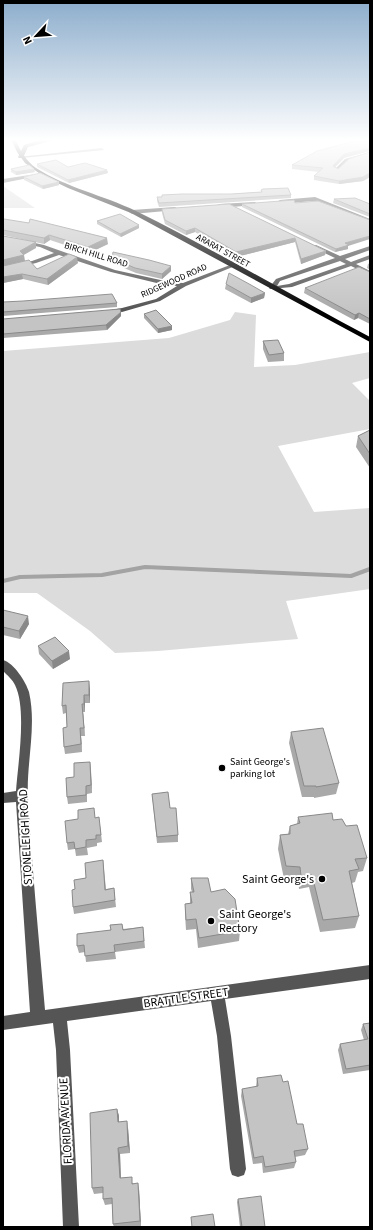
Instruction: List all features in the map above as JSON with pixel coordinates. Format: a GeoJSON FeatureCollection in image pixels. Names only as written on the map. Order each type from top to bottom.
{"type":"FeatureCollection","features":[{"type":"Feature","properties":{"kind":"main road","name":"ARARAT STREET"},"geometry":{"type":"LineString","coordinates":[[93,196],[132,212],[370,340]]}},
{"type":"Feature","properties":{"kind":"street"},"geometry":{"type":"LineString","coordinates":[[276,202],[315,199],[370,221]]}},
{"type":"Feature","properties":{"kind":"street"},"geometry":{"type":"LineString","coordinates":[[214,206],[260,203]]}},
{"type":"Feature","properties":{"kind":"street"},"geometry":{"type":"LineString","coordinates":[[229,206],[240,211]]}},
{"type":"Feature","properties":{"kind":"street"},"geometry":{"type":"LineString","coordinates":[[132,212],[184,208]]}},
{"type":"Feature","properties":{"kind":"street","name":"BIRCH HILL ROAD"},"geometry":{"type":"LineString","coordinates":[[3,238],[28,242],[113,271],[165,283],[184,285]]}},
{"type":"Feature","properties":{"kind":"street"},"geometry":{"type":"LineString","coordinates":[[308,243],[370,273]]}},
{"type":"Feature","properties":{"kind":"street"},"geometry":{"type":"LineString","coordinates":[[272,288],[278,280],[370,248]]}},
{"type":"Feature","properties":{"kind":"street"},"geometry":{"type":"LineString","coordinates":[[3,269],[34,262],[58,253]]}},
{"type":"Feature","properties":{"kind":"street"},"geometry":{"type":"LineString","coordinates":[[272,288],[290,286],[370,257]]}},
{"type":"Feature","properties":{"kind":"street","name":"RIDGEWOOD ROAD"},"geometry":{"type":"LineString","coordinates":[[101,312],[122,310],[158,300],[184,285],[232,266]]}},
{"type":"Feature","properties":{"kind":"street","name":"STONELEIGH ROAD"},"geometry":{"type":"LineString","coordinates":[[3,664],[19,681],[23,691],[27,714],[22,796],[38,1018]]}},
{"type":"Feature","properties":{"kind":"street"},"geometry":{"type":"LineString","coordinates":[[3,798],[22,796]]}},
{"type":"Feature","properties":{"kind":"street","name":"BRATTLE STREET"},"geometry":{"type":"LineString","coordinates":[[3,1023],[370,972]]}},
{"type":"Feature","properties":{"kind":"street"},"geometry":{"type":"LineString","coordinates":[[217,993],[224,1036],[238,1169]]}},
{"type":"Feature","properties":{"kind":"street","name":"FLORIDA AVENUE"},"geometry":{"type":"LineString","coordinates":[[59,1015],[63,1050],[71,1227]]}},
{"type":"Feature","properties":{"kind":"shaded area"},"geometry":{"type":"Polygon","coordinates":[[[3,196],[18,196],[35,208],[3,208],[3,196]]]}},
{"type":"Feature","properties":{"kind":"shaded area"},"geometry":{"type":"Polygon","coordinates":[[[235,312],[256,315],[254,367],[295,365],[370,352],[370,378],[352,383],[370,401],[370,429],[278,446],[314,512],[370,508],[370,589],[286,601],[298,639],[158,651],[115,653],[90,631],[37,593],[3,593],[3,351],[169,338],[230,320],[235,312]]]}},
{"type":"Feature","properties":{"kind":"building"},"geometry":{"type":"Polygon","coordinates":[[[268,196],[159,203],[157,197],[268,196]]]}},
{"type":"Feature","properties":{"kind":"building"},"geometry":{"type":"Polygon","coordinates":[[[355,198],[370,204],[370,214],[334,199],[355,198]]]}},
{"type":"Feature","properties":{"kind":"building"},"geometry":{"type":"Polygon","coordinates":[[[294,200],[295,203],[318,201],[370,220],[370,236],[345,243],[349,245],[336,249],[242,204],[294,200]]]}},
{"type":"Feature","properties":{"kind":"building"},"geometry":{"type":"Polygon","coordinates":[[[229,204],[326,251],[301,259],[295,238],[236,252],[195,228],[186,231],[165,220],[162,209],[229,204]]]}},
{"type":"Feature","properties":{"kind":"building"},"geometry":{"type":"Polygon","coordinates":[[[120,214],[139,225],[120,234],[97,221],[120,214]]]}},
{"type":"Feature","properties":{"kind":"building"},"geometry":{"type":"Polygon","coordinates":[[[4,219],[29,223],[30,219],[107,238],[88,247],[49,235],[44,238],[3,230],[4,219]]]}},
{"type":"Feature","properties":{"kind":"building"},"geometry":{"type":"Polygon","coordinates":[[[3,236],[36,242],[20,251],[24,255],[3,260],[3,236]]]}},
{"type":"Feature","properties":{"kind":"building"},"geometry":{"type":"Polygon","coordinates":[[[113,252],[171,266],[162,274],[135,268],[112,258],[113,252]]]}},
{"type":"Feature","properties":{"kind":"building"},"geometry":{"type":"Polygon","coordinates":[[[69,254],[77,257],[47,279],[22,274],[3,277],[3,266],[29,260],[37,269],[69,254]]]}},
{"type":"Feature","properties":{"kind":"building"},"geometry":{"type":"Polygon","coordinates":[[[359,267],[370,272],[370,319],[359,313],[355,315],[305,288],[359,267]]]}},
{"type":"Feature","properties":{"kind":"building"},"geometry":{"type":"Polygon","coordinates":[[[229,273],[265,293],[251,298],[226,284],[229,273]]]}},
{"type":"Feature","properties":{"kind":"building"},"geometry":{"type":"Polygon","coordinates":[[[112,294],[117,303],[3,312],[3,302],[112,294]]]}},
{"type":"Feature","properties":{"kind":"building"},"geometry":{"type":"Polygon","coordinates":[[[120,309],[121,312],[106,325],[3,334],[3,319],[120,309]]]}},
{"type":"Feature","properties":{"kind":"building"},"geometry":{"type":"Polygon","coordinates":[[[156,310],[172,326],[158,329],[144,314],[156,310]]]}},
{"type":"Feature","properties":{"kind":"building"},"geometry":{"type":"Polygon","coordinates":[[[278,340],[284,353],[269,355],[263,341],[278,340]]]}},
{"type":"Feature","properties":{"kind":"building"},"geometry":{"type":"Polygon","coordinates":[[[370,430],[370,454],[358,436],[370,430]]]}},
{"type":"Feature","properties":{"kind":"building"},"geometry":{"type":"Polygon","coordinates":[[[3,610],[28,616],[19,631],[3,627],[3,610]]]}},
{"type":"Feature","properties":{"kind":"building"},"geometry":{"type":"Polygon","coordinates":[[[55,637],[69,651],[52,661],[38,646],[55,637]]]}},
{"type":"Feature","properties":{"kind":"building"},"geometry":{"type":"Polygon","coordinates":[[[89,681],[89,695],[84,695],[84,704],[82,704],[84,728],[80,728],[81,744],[64,747],[63,728],[67,727],[66,705],[62,706],[63,683],[89,681]]]}},
{"type":"Feature","properties":{"kind":"building"},"geometry":{"type":"Polygon","coordinates":[[[323,728],[339,783],[316,787],[304,786],[291,732],[323,728]]]}},
{"type":"Feature","properties":{"kind":"building"},"geometry":{"type":"Polygon","coordinates":[[[90,762],[91,785],[86,786],[86,795],[67,797],[66,778],[74,777],[74,763],[90,762]]]}},
{"type":"Feature","properties":{"kind":"building"},"geometry":{"type":"Polygon","coordinates":[[[168,792],[170,808],[176,808],[178,835],[157,837],[152,794],[168,792]]]}},
{"type":"Feature","properties":{"kind":"building"},"geometry":{"type":"Polygon","coordinates":[[[94,808],[95,818],[99,817],[101,835],[96,835],[96,839],[86,840],[86,847],[75,849],[74,842],[67,843],[65,821],[78,819],[78,810],[94,808]]]}},
{"type":"Feature","properties":{"kind":"building","name":"Saint George's"},"geometry":{"type":"Polygon","coordinates":[[[332,813],[333,820],[342,819],[346,826],[357,825],[367,858],[355,859],[359,869],[349,871],[359,916],[323,920],[312,875],[301,876],[300,867],[286,866],[280,835],[290,834],[290,826],[300,823],[298,817],[332,813]]]}},
{"type":"Feature","properties":{"kind":"building"},"geometry":{"type":"Polygon","coordinates":[[[103,860],[105,890],[114,888],[115,900],[73,907],[72,890],[75,889],[74,880],[86,878],[85,863],[103,860]]]}},
{"type":"Feature","properties":{"kind":"building","name":"Saint George's Rectory"},"geometry":{"type":"Polygon","coordinates":[[[191,878],[208,878],[211,892],[225,889],[235,899],[240,931],[199,938],[196,919],[186,920],[185,904],[192,903],[190,892],[194,892],[191,878]]]}},
{"type":"Feature","properties":{"kind":"building"},"geometry":{"type":"Polygon","coordinates":[[[122,924],[123,930],[143,927],[144,941],[114,945],[115,952],[85,956],[84,945],[77,946],[77,934],[111,930],[110,925],[122,924]]]}},
{"type":"Feature","properties":{"kind":"building"},"geometry":{"type":"Polygon","coordinates":[[[370,1023],[370,1065],[346,1069],[340,1044],[368,1039],[363,1024],[370,1023]]]}},
{"type":"Feature","properties":{"kind":"building"},"geometry":{"type":"Polygon","coordinates":[[[281,1075],[283,1082],[288,1081],[297,1124],[303,1124],[308,1149],[294,1151],[296,1162],[265,1167],[263,1156],[254,1158],[242,1089],[258,1086],[257,1078],[281,1075]]]}},
{"type":"Feature","properties":{"kind":"building"},"geometry":{"type":"Polygon","coordinates":[[[117,1109],[118,1122],[127,1121],[128,1146],[118,1148],[120,1178],[132,1177],[132,1184],[138,1183],[140,1221],[113,1224],[112,1198],[103,1199],[103,1187],[92,1188],[90,1113],[117,1109]]]}},
{"type":"Feature","properties":{"kind":"building"},"geometry":{"type":"Polygon","coordinates":[[[261,1196],[265,1227],[242,1227],[238,1199],[261,1196]]]}},
{"type":"Feature","properties":{"kind":"building"},"geometry":{"type":"Polygon","coordinates":[[[213,1214],[215,1227],[192,1227],[191,1217],[213,1214]]]}},
{"type":"Feature","properties":{"kind":"waterway"},"geometry":{"type":"LineString","coordinates":[[3,581],[20,577],[102,575],[145,567],[351,576],[370,569]]}},
{"type":"Feature","properties":{"kind":"place","name":"Saint George's parking lot"},"geometry":{"type":"Point","coordinates":[222,768]}},
{"type":"Feature","properties":{"kind":"place","name":"Saint George's"},"geometry":{"type":"Point","coordinates":[322,879]}},
{"type":"Feature","properties":{"kind":"place","name":"Saint George's Rectory"},"geometry":{"type":"Point","coordinates":[211,921]}}]}
